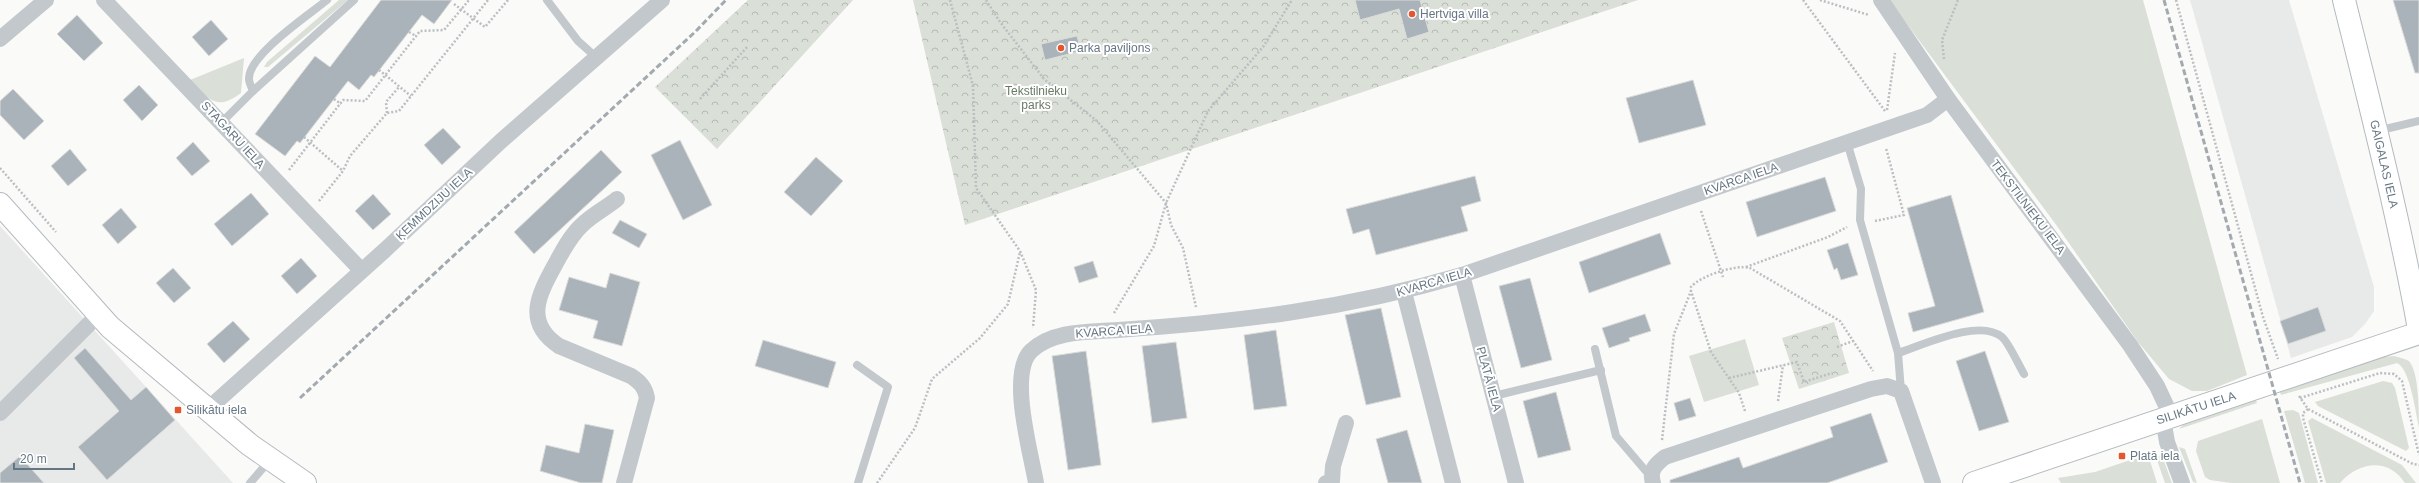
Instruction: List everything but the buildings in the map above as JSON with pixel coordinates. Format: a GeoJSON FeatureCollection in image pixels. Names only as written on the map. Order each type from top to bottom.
{"type":"FeatureCollection","features":[{"type":"Feature","properties":{"kind":"main road","name":"GAIGALAS IELA"},"geometry":{"type":"LineString","coordinates":[[2344,0],[2377,131],[2410,275],[2419,329]]}},
{"type":"Feature","properties":{"kind":"main road"},"geometry":{"type":"LineString","coordinates":[[0,204],[110,326],[207,410],[271,460],[305,483]]}},
{"type":"Feature","properties":{"kind":"main road","name":"SILIKĀTU IELA"},"geometry":{"type":"LineString","coordinates":[[1974,483],[2003,478],[2167,418],[2419,333]]}},
{"type":"Feature","properties":{"kind":"street"},"geometry":{"type":"LineString","coordinates":[[0,39],[46,0]]}},
{"type":"Feature","properties":{"kind":"street","name":"STAGARU IELA"},"geometry":{"type":"LineString","coordinates":[[104,0],[222,122],[278,184],[361,270]]}},
{"type":"Feature","properties":{"kind":"street","name":"ĶEMMDZIJU IELA"},"geometry":{"type":"LineString","coordinates":[[207,410],[501,141],[662,0]]}},
{"type":"Feature","properties":{"kind":"street","name":"TEKSTILNIEKU IELA"},"geometry":{"type":"LineString","coordinates":[[1881,0],[1948,99],[2130,344],[2156,386],[2167,418],[2167,442],[2182,483]]}},
{"type":"Feature","properties":{"kind":"street","name":"KVARCA IELA"},"geometry":{"type":"LineString","coordinates":[[1031,351],[1046,342],[1073,333],[1199,325],[1277,316],[1404,292],[1462,275],[1927,115],[1948,99]]}},
{"type":"Feature","properties":{"kind":"street"},"geometry":{"type":"LineString","coordinates":[[617,199],[582,225],[566,245],[543,288],[537,313],[542,331],[549,339],[559,346],[632,376],[642,383],[646,391],[647,398],[624,483]]}},
{"type":"Feature","properties":{"kind":"street","name":"PLATĀ IELA"},"geometry":{"type":"LineString","coordinates":[[1462,275],[1516,483]]}},
{"type":"Feature","properties":{"kind":"street"},"geometry":{"type":"LineString","coordinates":[[1404,292],[1453,483]]}},
{"type":"Feature","properties":{"kind":"street"},"geometry":{"type":"LineString","coordinates":[[0,413],[99,314]]}},
{"type":"Feature","properties":{"kind":"street"},"geometry":{"type":"LineString","coordinates":[[1031,351],[1023,366],[1021,385],[1036,483]]}},
{"type":"Feature","properties":{"kind":"street"},"geometry":{"type":"LineString","coordinates":[[1652,480],[1654,466],[1665,457],[1887,386],[1901,391],[1933,483]]}},
{"type":"Feature","properties":{"kind":"street"},"geometry":{"type":"LineString","coordinates":[[1331,482],[1346,423]]}},
{"type":"Feature","properties":{"kind":"lane"},"geometry":{"type":"LineString","coordinates":[[253,91],[249,79],[254,66],[264,51],[327,0]]}},
{"type":"Feature","properties":{"kind":"lane"},"geometry":{"type":"LineString","coordinates":[[222,122],[253,91],[354,0]]}},
{"type":"Feature","properties":{"kind":"lane"},"geometry":{"type":"LineString","coordinates":[[547,0],[578,41],[597,58]]}},
{"type":"Feature","properties":{"kind":"lane"},"geometry":{"type":"LineString","coordinates":[[2377,131],[2419,121]]}},
{"type":"Feature","properties":{"kind":"lane"},"geometry":{"type":"LineString","coordinates":[[1847,142],[1861,189],[1860,222],[1898,353],[1901,391]]}},
{"type":"Feature","properties":{"kind":"lane"},"geometry":{"type":"LineString","coordinates":[[1898,353],[1968,330],[1986,331],[2002,337],[2024,374]]}},
{"type":"Feature","properties":{"kind":"lane"},"geometry":{"type":"LineString","coordinates":[[1595,349],[1616,436],[1652,480]]}},
{"type":"Feature","properties":{"kind":"lane"},"geometry":{"type":"LineString","coordinates":[[857,365],[888,387],[858,483]]}},
{"type":"Feature","properties":{"kind":"lane"},"geometry":{"type":"LineString","coordinates":[[1494,396],[1601,370]]}},
{"type":"Feature","properties":{"kind":"lane"},"geometry":{"type":"LineString","coordinates":[[250,483],[271,460]]}},
{"type":"Feature","properties":{"kind":"path"},"geometry":{"type":"LineString","coordinates":[[278,184],[343,100],[365,101],[420,31],[444,30],[469,0]]}},
{"type":"Feature","properties":{"kind":"path"},"geometry":{"type":"LineString","coordinates":[[320,199],[343,171],[350,156],[387,113],[398,111],[488,0]]}},
{"type":"Feature","properties":{"kind":"path"},"geometry":{"type":"LineString","coordinates":[[454,4],[485,27],[508,0]]}},
{"type":"Feature","properties":{"kind":"path"},"geometry":{"type":"LineString","coordinates":[[950,0],[973,86],[976,188],[1020,251],[1036,290],[1031,351]]}},
{"type":"Feature","properties":{"kind":"path"},"geometry":{"type":"LineString","coordinates":[[986,0],[1000,22],[1044,79],[1097,121],[1166,203],[1171,225],[1183,248],[1193,291]]}},
{"type":"Feature","properties":{"kind":"path"},"geometry":{"type":"LineString","coordinates":[[1105,331],[1121,297],[1154,246],[1166,203],[1208,111],[1263,48],[1292,0]]}},
{"type":"Feature","properties":{"kind":"path"},"geometry":{"type":"LineString","coordinates":[[1804,0],[1887,113],[1896,23],[1820,0]]}},
{"type":"Feature","properties":{"kind":"path"},"geometry":{"type":"LineString","coordinates":[[1944,62],[1942,40],[1958,0]]}},
{"type":"Feature","properties":{"kind":"path"},"geometry":{"type":"LineString","coordinates":[[2176,0],[2263,316],[2284,378],[2308,409],[2413,464],[2419,465]]}},
{"type":"Feature","properties":{"kind":"path"},"geometry":{"type":"LineString","coordinates":[[409,32],[416,36]]}},
{"type":"Feature","properties":{"kind":"path"},"geometry":{"type":"LineString","coordinates":[[700,99],[748,46]]}},
{"type":"Feature","properties":{"kind":"path"},"geometry":{"type":"LineString","coordinates":[[379,70],[411,96]]}},
{"type":"Feature","properties":{"kind":"path"},"geometry":{"type":"LineString","coordinates":[[387,113],[386,102],[399,87]]}},
{"type":"Feature","properties":{"kind":"path"},"geometry":{"type":"LineString","coordinates":[[334,99],[340,104]]}},
{"type":"Feature","properties":{"kind":"path"},"geometry":{"type":"LineString","coordinates":[[1665,457],[1662,436],[1670,359],[1674,334],[1692,287],[1698,281],[1721,272],[1738,267],[1746,267],[1828,237],[1860,222],[1904,215],[1881,130]]}},
{"type":"Feature","properties":{"kind":"path"},"geometry":{"type":"LineString","coordinates":[[304,137],[343,171]]}},
{"type":"Feature","properties":{"kind":"path"},"geometry":{"type":"LineString","coordinates":[[1696,194],[1723,277]]}},
{"type":"Feature","properties":{"kind":"path"},"geometry":{"type":"LineString","coordinates":[[877,483],[915,428],[932,378],[980,338],[1008,304],[1020,251]]}},
{"type":"Feature","properties":{"kind":"path"},"geometry":{"type":"LineString","coordinates":[[1746,267],[1840,321],[1877,376],[1881,387]]}},
{"type":"Feature","properties":{"kind":"path"},"geometry":{"type":"LineString","coordinates":[[1691,291],[1711,352],[1739,393],[1751,429]]}},
{"type":"Feature","properties":{"kind":"path"},"geometry":{"type":"LineString","coordinates":[[1837,347],[1853,341]]}},
{"type":"Feature","properties":{"kind":"path"},"geometry":{"type":"LineString","coordinates":[[1729,378],[1797,362],[1804,382],[1832,373]]}},
{"type":"Feature","properties":{"kind":"path"},"geometry":{"type":"LineString","coordinates":[[1775,421],[1783,365]]}},
{"type":"Feature","properties":{"kind":"path"},"geometry":{"type":"LineString","coordinates":[[2300,398],[2380,373],[2394,374],[2402,381],[2419,454]]}},
{"type":"Feature","properties":{"kind":"path"},"geometry":{"type":"LineString","coordinates":[[2308,409],[2303,413],[2303,418],[2322,483]]}},
{"type":"Feature","properties":{"kind":"shaded area"},"geometry":{"type":"Polygon","coordinates":[[[2190,0],[2289,0],[2374,287],[2374,311],[2365,324],[2352,337],[2291,358],[2190,0]]]}},
{"type":"Feature","properties":{"kind":"shaded area"},"geometry":{"type":"Polygon","coordinates":[[[0,226],[233,483],[0,483],[0,226]]]}},
{"type":"Feature","properties":{"kind":"green space"},"geometry":{"type":"Polygon","coordinates":[[[339,0],[348,0],[268,67],[264,67],[267,62],[339,0]]]}},
{"type":"Feature","properties":{"kind":"green space"},"geometry":{"type":"Polygon","coordinates":[[[748,0],[853,0],[717,149],[655,87],[748,0]]]}},
{"type":"Feature","properties":{"kind":"green space","name":"Tekstilnieku parks"},"geometry":{"type":"Polygon","coordinates":[[[913,0],[1638,0],[965,225],[913,0]]]}},
{"type":"Feature","properties":{"kind":"green space"},"geometry":{"type":"Polygon","coordinates":[[[1889,0],[2143,0],[2247,375],[2207,391],[2192,391],[2169,379],[2138,342],[2057,226],[1889,0]]]}},
{"type":"Feature","properties":{"kind":"green space"},"geometry":{"type":"Polygon","coordinates":[[[244,58],[241,93],[225,102],[213,101],[202,93],[190,80],[244,58]]]}},
{"type":"Feature","properties":{"kind":"green space"},"geometry":{"type":"Polygon","coordinates":[[[1834,322],[1849,373],[1799,389],[1782,338],[1834,322]]]}},
{"type":"Feature","properties":{"kind":"green space"},"geometry":{"type":"Polygon","coordinates":[[[1745,339],[1759,385],[1704,402],[1689,356],[1745,339]]]}},
{"type":"Feature","properties":{"kind":"green space"},"geometry":{"type":"Polygon","coordinates":[[[2394,356],[2409,361],[2415,374],[2418,393],[2419,428],[2406,373],[2397,363],[2281,395],[2280,392],[2383,357],[2394,356]]]}},
{"type":"Feature","properties":{"kind":"green space"},"geometry":{"type":"Polygon","coordinates":[[[2383,381],[2392,383],[2395,388],[2409,448],[2406,451],[2318,406],[2315,402],[2383,381]]]}},
{"type":"Feature","properties":{"kind":"green space"},"geometry":{"type":"Polygon","coordinates":[[[2256,400],[2257,403],[2179,429],[2185,423],[2256,400]]]}},
{"type":"Feature","properties":{"kind":"green space"},"geometry":{"type":"Polygon","coordinates":[[[2293,410],[2299,413],[2318,483],[2305,483],[2284,411],[2293,410]]]}},
{"type":"Feature","properties":{"kind":"green space"},"geometry":{"type":"Polygon","coordinates":[[[2312,418],[2402,465],[2416,483],[2405,483],[2390,469],[2373,465],[2355,470],[2340,483],[2326,483],[2308,421],[2312,418]]]}},
{"type":"Feature","properties":{"kind":"green space"},"geometry":{"type":"Polygon","coordinates":[[[2262,419],[2280,483],[2231,483],[2210,480],[2205,477],[2196,451],[2198,441],[2262,419]]]}},
{"type":"Feature","properties":{"kind":"green space"},"geometry":{"type":"Polygon","coordinates":[[[2179,447],[2185,449],[2197,483],[2193,482],[2179,447]]]}},
{"type":"Feature","properties":{"kind":"green space"},"geometry":{"type":"Polygon","coordinates":[[[2161,453],[2172,483],[2165,483],[2157,460],[2161,453]]]}},
{"type":"Feature","properties":{"kind":"green space"},"geometry":{"type":"Polygon","coordinates":[[[2142,456],[2150,461],[2157,483],[2061,483],[2058,478],[2095,472],[2142,456]]]}},
{"type":"Feature","properties":{"kind":"railway"},"geometry":{"type":"LineString","coordinates":[[300,398],[695,32],[726,0]]}},
{"type":"Feature","properties":{"kind":"railway"},"geometry":{"type":"LineString","coordinates":[[2164,0],[2300,483]]}},
{"type":"Feature","properties":{"kind":"place","name":"Hertviga villa"},"geometry":{"type":"Point","coordinates":[1412,14]}},
{"type":"Feature","properties":{"kind":"place","name":"Parka paviljons"},"geometry":{"type":"Point","coordinates":[1061,48]}},
{"type":"Feature","properties":{"kind":"place","name":"Silikātu iela"},"geometry":{"type":"Point","coordinates":[178,410]}},
{"type":"Feature","properties":{"kind":"place","name":"Platā iela"},"geometry":{"type":"Point","coordinates":[2122,456]}}]}
